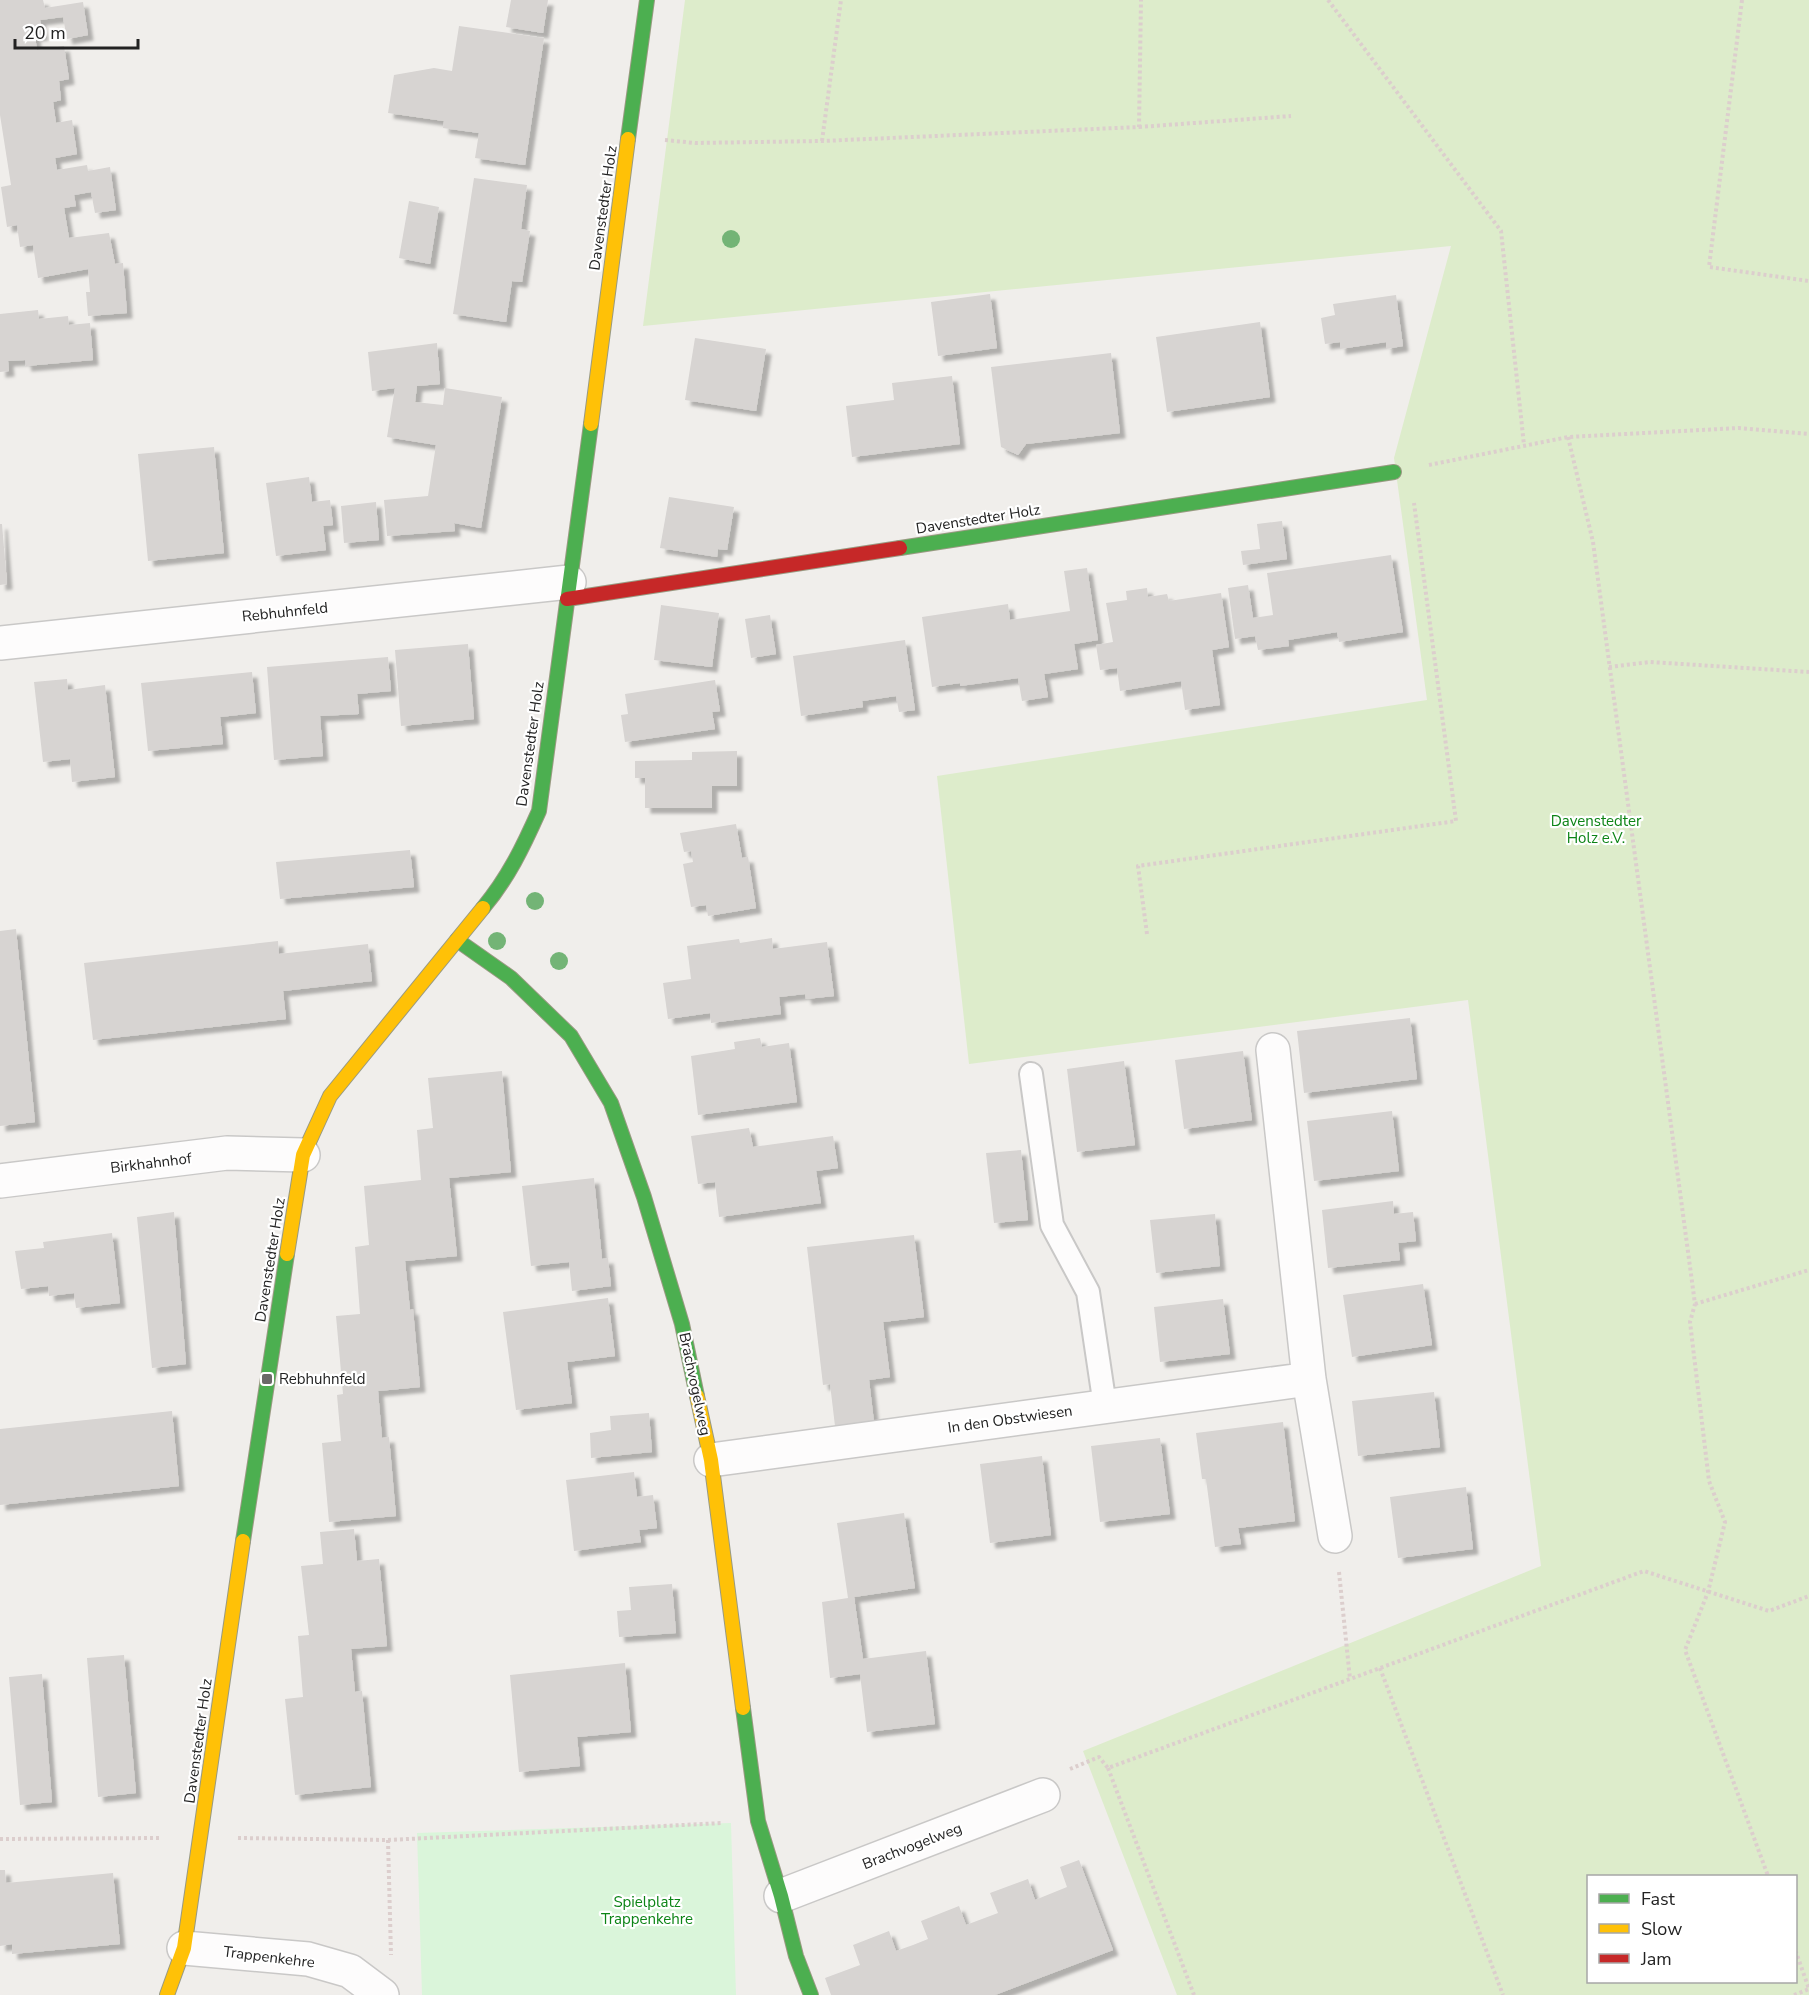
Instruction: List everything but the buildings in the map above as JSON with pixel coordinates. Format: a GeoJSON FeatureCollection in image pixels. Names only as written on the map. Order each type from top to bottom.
{"type":"FeatureCollection","features":[{"type":"Feature","properties":{"kind":"street","name":"Davenstedter Holz"},"geometry":{"type":"LineString","coordinates":[[167,1995],[184,1948],[303,1155],[330,1096],[496,892],[514,863],[538,811],[647,0]]}},
{"type":"Feature","properties":{"kind":"street","name":"Davenstedter Holz"},"geometry":{"type":"LineString","coordinates":[[568,590],[1394,472]]}},
{"type":"Feature","properties":{"kind":"street","name":"Rebhuhnfeld"},"geometry":{"type":"LineString","coordinates":[[0,643],[568,590]]}},
{"type":"Feature","properties":{"kind":"street","name":"Brachvogelweg"},"geometry":{"type":"LineString","coordinates":[[457,940],[511,978],[571,1036],[611,1103],[644,1197],[682,1324],[711,1460],[758,1821],[781,1896],[796,1956],[811,1995]]}},
{"type":"Feature","properties":{"kind":"street"},"geometry":{"type":"LineString","coordinates":[[1273,1050],[1309,1379],[1335,1536]]}},
{"type":"Feature","properties":{"kind":"street","name":"Birkhahnhof"},"geometry":{"type":"LineString","coordinates":[[0,1181],[227,1153],[303,1155]]}},
{"type":"Feature","properties":{"kind":"street","name":"In den Obstwiesen"},"geometry":{"type":"LineString","coordinates":[[711,1460],[1309,1379]]}},
{"type":"Feature","properties":{"kind":"street","name":"Brachvogelweg"},"geometry":{"type":"LineString","coordinates":[[781,1896],[1043,1795]]}},
{"type":"Feature","properties":{"kind":"street","name":"Trappenkehre"},"geometry":{"type":"LineString","coordinates":[[184,1948],[308,1959],[350,1971],[382,1995]]}},
{"type":"Feature","properties":{"kind":"lane"},"geometry":{"type":"LineString","coordinates":[[1031,1074],[1052,1225],[1088,1292],[1105,1406]]}},
{"type":"Feature","properties":{"kind":"path"},"geometry":{"type":"LineString","coordinates":[[822,141],[841,0]]}},
{"type":"Feature","properties":{"kind":"path"},"geometry":{"type":"LineString","coordinates":[[1139,127],[1141,0]]}},
{"type":"Feature","properties":{"kind":"path"},"geometry":{"type":"LineString","coordinates":[[1328,0],[1501,231],[1524,445]]}},
{"type":"Feature","properties":{"kind":"path"},"geometry":{"type":"LineString","coordinates":[[1742,0],[1709,267],[1809,281]]}},
{"type":"Feature","properties":{"kind":"path"},"geometry":{"type":"LineString","coordinates":[[629,137],[695,143],[822,141],[1139,127],[1291,116]]}},
{"type":"Feature","properties":{"kind":"path"},"geometry":{"type":"LineString","coordinates":[[1394,472],[1568,437],[1739,428],[1809,434]]}},
{"type":"Feature","properties":{"kind":"path"},"geometry":{"type":"LineString","coordinates":[[1568,437],[1593,542],[1695,1304],[1690,1322],[1709,1481],[1725,1522],[1708,1592],[1685,1650],[1768,1875]]}},
{"type":"Feature","properties":{"kind":"path"},"geometry":{"type":"LineString","coordinates":[[1147,934],[1138,866],[1456,821],[1409,469]]}},
{"type":"Feature","properties":{"kind":"path"},"geometry":{"type":"LineString","coordinates":[[1609,667],[1650,662],[1809,672]]}},
{"type":"Feature","properties":{"kind":"path"},"geometry":{"type":"LineString","coordinates":[[1695,1304],[1809,1270]]}},
{"type":"Feature","properties":{"kind":"path"},"geometry":{"type":"LineString","coordinates":[[1335,1536],[1350,1679]]}},
{"type":"Feature","properties":{"kind":"path"},"geometry":{"type":"LineString","coordinates":[[1108,1768],[1644,1571],[1769,1611],[1809,1596]]}},
{"type":"Feature","properties":{"kind":"path"},"geometry":{"type":"LineString","coordinates":[[1380,1668],[1503,1995]]}},
{"type":"Feature","properties":{"kind":"path"},"geometry":{"type":"LineString","coordinates":[[1043,1795],[1063,1772],[1099,1757],[1108,1768],[1194,1995]]}},
{"type":"Feature","properties":{"kind":"path"},"geometry":{"type":"LineString","coordinates":[[0,1839],[201,1837],[388,1840],[758,1821]]}},
{"type":"Feature","properties":{"kind":"path"},"geometry":{"type":"LineString","coordinates":[[388,1840],[391,1959]]}},
{"type":"Feature","properties":{"kind":"path"},"geometry":{"type":"LineString","coordinates":[[1794,1995],[1809,1989],[1797,1955]]}},
{"type":"Feature","properties":{"kind":"green space","name":"Davenstedter Holz e.V."},"geometry":{"type":"Polygon","coordinates":[[[685,0],[1809,0],[1809,1995],[1177,1995],[1083,1751],[1541,1566],[1468,1000],[969,1064],[937,776],[1427,700],[1394,458],[1451,246],[643,326],[685,0]]]}},
{"type":"Feature","properties":{"kind":"green space","name":"Spielplatz Trappenkehre"},"geometry":{"type":"Polygon","coordinates":[[[731,1823],[736,1995],[422,1995],[417,1833],[731,1823]]]}},
{"type":"Feature","properties":{"kind":"traffic: fast"},"geometry":{"type":"LineString","coordinates":[[628,139],[647,0]]}},
{"type":"Feature","properties":{"kind":"traffic: fast"},"geometry":{"type":"LineString","coordinates":[[483,908],[514,862],[539,811],[591,424]]}},
{"type":"Feature","properties":{"kind":"traffic: fast"},"geometry":{"type":"LineString","coordinates":[[900,548],[1394,472]]}},
{"type":"Feature","properties":{"kind":"traffic: fast"},"geometry":{"type":"LineString","coordinates":[[457,940],[511,978],[571,1036],[611,1103],[644,1197],[682,1324],[697,1396]]}},
{"type":"Feature","properties":{"kind":"traffic: fast"},"geometry":{"type":"LineString","coordinates":[[243,1541],[287,1254]]}},
{"type":"Feature","properties":{"kind":"traffic: fast"},"geometry":{"type":"LineString","coordinates":[[743,1708],[758,1821],[781,1896],[796,1956],[811,1995]]}},
{"type":"Feature","properties":{"kind":"traffic: slow"},"geometry":{"type":"LineString","coordinates":[[591,424],[628,139]]}},
{"type":"Feature","properties":{"kind":"traffic: slow"},"geometry":{"type":"LineString","coordinates":[[287,1254],[303,1155],[330,1096],[483,908]]}},
{"type":"Feature","properties":{"kind":"traffic: slow"},"geometry":{"type":"LineString","coordinates":[[697,1396],[711,1460],[743,1708]]}},
{"type":"Feature","properties":{"kind":"traffic: slow"},"geometry":{"type":"LineString","coordinates":[[167,1995],[184,1948],[243,1541]]}},
{"type":"Feature","properties":{"kind":"traffic: jam"},"geometry":{"type":"LineString","coordinates":[[567,599],[900,548]]}},
{"type":"Feature","properties":{"kind":"place","name":"Rebhuhnfeld"},"geometry":{"type":"Point","coordinates":[267,1379]}}]}
